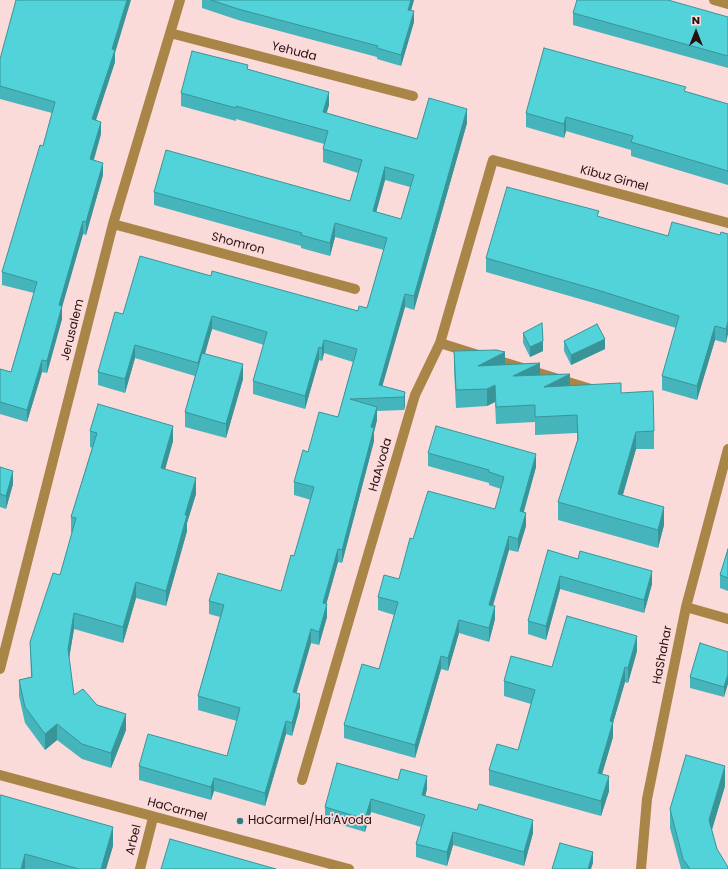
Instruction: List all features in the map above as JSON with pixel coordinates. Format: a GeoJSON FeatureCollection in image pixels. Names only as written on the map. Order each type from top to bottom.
{"type":"FeatureCollection","features":[{"type":"Feature","properties":{"kind":"street","name":"Jerusalem"},"geometry":{"type":"LineString","coordinates":[[0,669],[113,224],[180,0]]}},
{"type":"Feature","properties":{"kind":"street"},"geometry":{"type":"LineString","coordinates":[[714,0],[728,4]]}},
{"type":"Feature","properties":{"kind":"street","name":"Yehuda"},"geometry":{"type":"LineString","coordinates":[[170,33],[412,96]]}},
{"type":"Feature","properties":{"kind":"street","name":"Kibuz Gimel"},"geometry":{"type":"LineString","coordinates":[[493,160],[728,223]]}},
{"type":"Feature","properties":{"kind":"street","name":"HaAvoda"},"geometry":{"type":"LineString","coordinates":[[302,780],[415,395],[440,343],[493,160]]}},
{"type":"Feature","properties":{"kind":"street","name":"Shomron"},"geometry":{"type":"LineString","coordinates":[[113,224],[355,289]]}},
{"type":"Feature","properties":{"kind":"street"},"geometry":{"type":"LineString","coordinates":[[440,343],[599,391]]}},
{"type":"Feature","properties":{"kind":"street","name":"HaShahar"},"geometry":{"type":"LineString","coordinates":[[641,869],[646,799],[686,607],[726,467],[728,449]]}},
{"type":"Feature","properties":{"kind":"street"},"geometry":{"type":"LineString","coordinates":[[686,607],[728,619]]}},
{"type":"Feature","properties":{"kind":"street","name":"HaCarmel"},"geometry":{"type":"LineString","coordinates":[[0,775],[153,818],[349,869]]}},
{"type":"Feature","properties":{"kind":"street","name":"Arbel"},"geometry":{"type":"LineString","coordinates":[[140,869],[153,818]]}},
{"type":"Feature","properties":{"kind":"building"},"geometry":{"type":"Polygon","coordinates":[[[16,0],[127,0],[112,49],[115,50],[92,119],[101,122],[90,159],[103,163],[86,222],[83,221],[59,305],[62,306],[47,361],[42,360],[27,410],[0,402],[0,369],[11,372],[37,282],[2,272],[40,145],[43,146],[55,102],[0,86],[0,59],[16,0]]]}},
{"type":"Feature","properties":{"kind":"building"},"geometry":{"type":"Polygon","coordinates":[[[211,0],[411,0],[408,10],[414,11],[401,55],[377,48],[378,46],[238,9],[211,0]]]}},
{"type":"Feature","properties":{"kind":"building"},"geometry":{"type":"Polygon","coordinates":[[[577,0],[668,0],[728,17],[728,56],[573,13],[577,0]]]}},
{"type":"Feature","properties":{"kind":"building"},"geometry":{"type":"Polygon","coordinates":[[[544,48],[686,87],[684,91],[728,104],[728,171],[631,142],[633,136],[566,117],[564,124],[526,113],[544,48]]]}},
{"type":"Feature","properties":{"kind":"building"},"geometry":{"type":"Polygon","coordinates":[[[192,51],[248,65],[247,69],[329,92],[323,112],[417,139],[429,98],[467,109],[414,296],[405,294],[379,385],[405,392],[404,397],[350,399],[377,407],[371,427],[374,428],[342,550],[338,549],[323,603],[327,604],[319,632],[311,629],[293,692],[300,694],[292,723],[286,721],[265,793],[214,778],[211,787],[139,766],[148,734],[227,756],[240,708],[198,696],[224,605],[209,601],[218,573],[281,591],[291,555],[294,556],[314,487],[294,482],[303,450],[308,452],[319,412],[338,417],[357,349],[324,340],[322,348],[319,347],[305,396],[253,381],[267,332],[212,316],[198,363],[135,345],[125,379],[98,372],[115,312],[123,314],[140,256],[211,276],[212,271],[358,311],[359,306],[367,308],[387,238],[335,223],[330,243],[301,235],[302,233],[154,192],[166,150],[350,201],[362,160],[323,149],[328,131],[181,93],[192,51]],[[385,167],[373,211],[401,219],[414,175],[385,167]]]}},
{"type":"Feature","properties":{"kind":"building"},"geometry":{"type":"Polygon","coordinates":[[[507,187],[599,211],[597,216],[668,236],[672,222],[720,235],[721,232],[728,234],[728,321],[726,329],[715,326],[697,386],[662,376],[679,316],[601,291],[486,258],[507,187]]]}},
{"type":"Feature","properties":{"kind":"building"},"geometry":{"type":"Polygon","coordinates":[[[542,323],[543,341],[530,347],[523,333],[542,323]]]}},
{"type":"Feature","properties":{"kind":"building"},"geometry":{"type":"Polygon","coordinates":[[[597,324],[605,339],[571,355],[564,341],[597,324]]]}},
{"type":"Feature","properties":{"kind":"building"},"geometry":{"type":"Polygon","coordinates":[[[496,350],[505,352],[478,366],[540,363],[513,376],[570,374],[544,387],[621,383],[621,393],[653,391],[654,431],[636,432],[618,494],[664,507],[658,530],[558,502],[578,439],[577,415],[535,417],[535,405],[496,407],[495,385],[487,389],[456,390],[454,351],[496,350]]]}},
{"type":"Feature","properties":{"kind":"building"},"geometry":{"type":"Polygon","coordinates":[[[202,353],[243,364],[226,424],[185,412],[202,353]]]}},
{"type":"Feature","properties":{"kind":"building"},"geometry":{"type":"Polygon","coordinates":[[[98,404],[173,426],[161,468],[196,478],[166,591],[136,582],[123,627],[74,613],[68,649],[74,695],[83,689],[97,705],[126,714],[111,753],[82,744],[57,724],[45,734],[25,707],[19,680],[32,677],[30,642],[53,573],[60,575],[76,518],[71,517],[97,433],[90,431],[98,404]]]}},
{"type":"Feature","properties":{"kind":"building"},"geometry":{"type":"Polygon","coordinates":[[[436,426],[536,454],[520,511],[526,513],[518,539],[509,536],[489,605],[495,606],[489,628],[459,620],[448,658],[441,656],[415,745],[344,725],[362,664],[379,669],[398,602],[378,597],[384,575],[399,579],[410,538],[413,539],[428,491],[495,509],[504,477],[489,472],[489,470],[428,453],[436,426]]]}},
{"type":"Feature","properties":{"kind":"building"},"geometry":{"type":"Polygon","coordinates":[[[0,467],[13,471],[6,496],[0,494],[0,467]]]}},
{"type":"Feature","properties":{"kind":"building"},"geometry":{"type":"Polygon","coordinates":[[[728,549],[728,578],[720,575],[728,549]]]}},
{"type":"Feature","properties":{"kind":"building"},"geometry":{"type":"Polygon","coordinates":[[[548,550],[578,559],[580,551],[652,571],[644,600],[560,576],[546,626],[528,621],[548,550]]]}},
{"type":"Feature","properties":{"kind":"building"},"geometry":{"type":"Polygon","coordinates":[[[567,616],[637,636],[628,668],[625,667],[610,721],[613,722],[598,773],[609,776],[601,801],[489,770],[497,744],[518,750],[535,690],[504,681],[511,656],[552,667],[567,616]]]}},
{"type":"Feature","properties":{"kind":"building"},"geometry":{"type":"Polygon","coordinates":[[[700,643],[728,652],[728,674],[724,687],[690,677],[700,643]]]}},
{"type":"Feature","properties":{"kind":"building"},"geometry":{"type":"Polygon","coordinates":[[[686,755],[725,766],[709,820],[717,849],[728,869],[690,869],[683,859],[670,809],[686,755]]]}},
{"type":"Feature","properties":{"kind":"building"},"geometry":{"type":"Polygon","coordinates":[[[337,763],[398,780],[401,769],[427,776],[422,795],[477,810],[479,804],[533,820],[524,852],[453,832],[447,852],[416,844],[425,815],[371,799],[365,819],[325,807],[337,763]]]}},
{"type":"Feature","properties":{"kind":"building"},"geometry":{"type":"Polygon","coordinates":[[[1,795],[113,827],[101,869],[79,869],[25,854],[21,869],[0,869],[1,795]]]}},
{"type":"Feature","properties":{"kind":"building"},"geometry":{"type":"Polygon","coordinates":[[[170,839],[276,869],[161,869],[170,839]]]}},
{"type":"Feature","properties":{"kind":"building"},"geometry":{"type":"Polygon","coordinates":[[[560,843],[593,852],[588,869],[552,869],[560,843]]]}},
{"type":"Feature","properties":{"kind":"place","name":"HaCarmel/Ha'Avoda"},"geometry":{"type":"Point","coordinates":[240,821]}}]}
